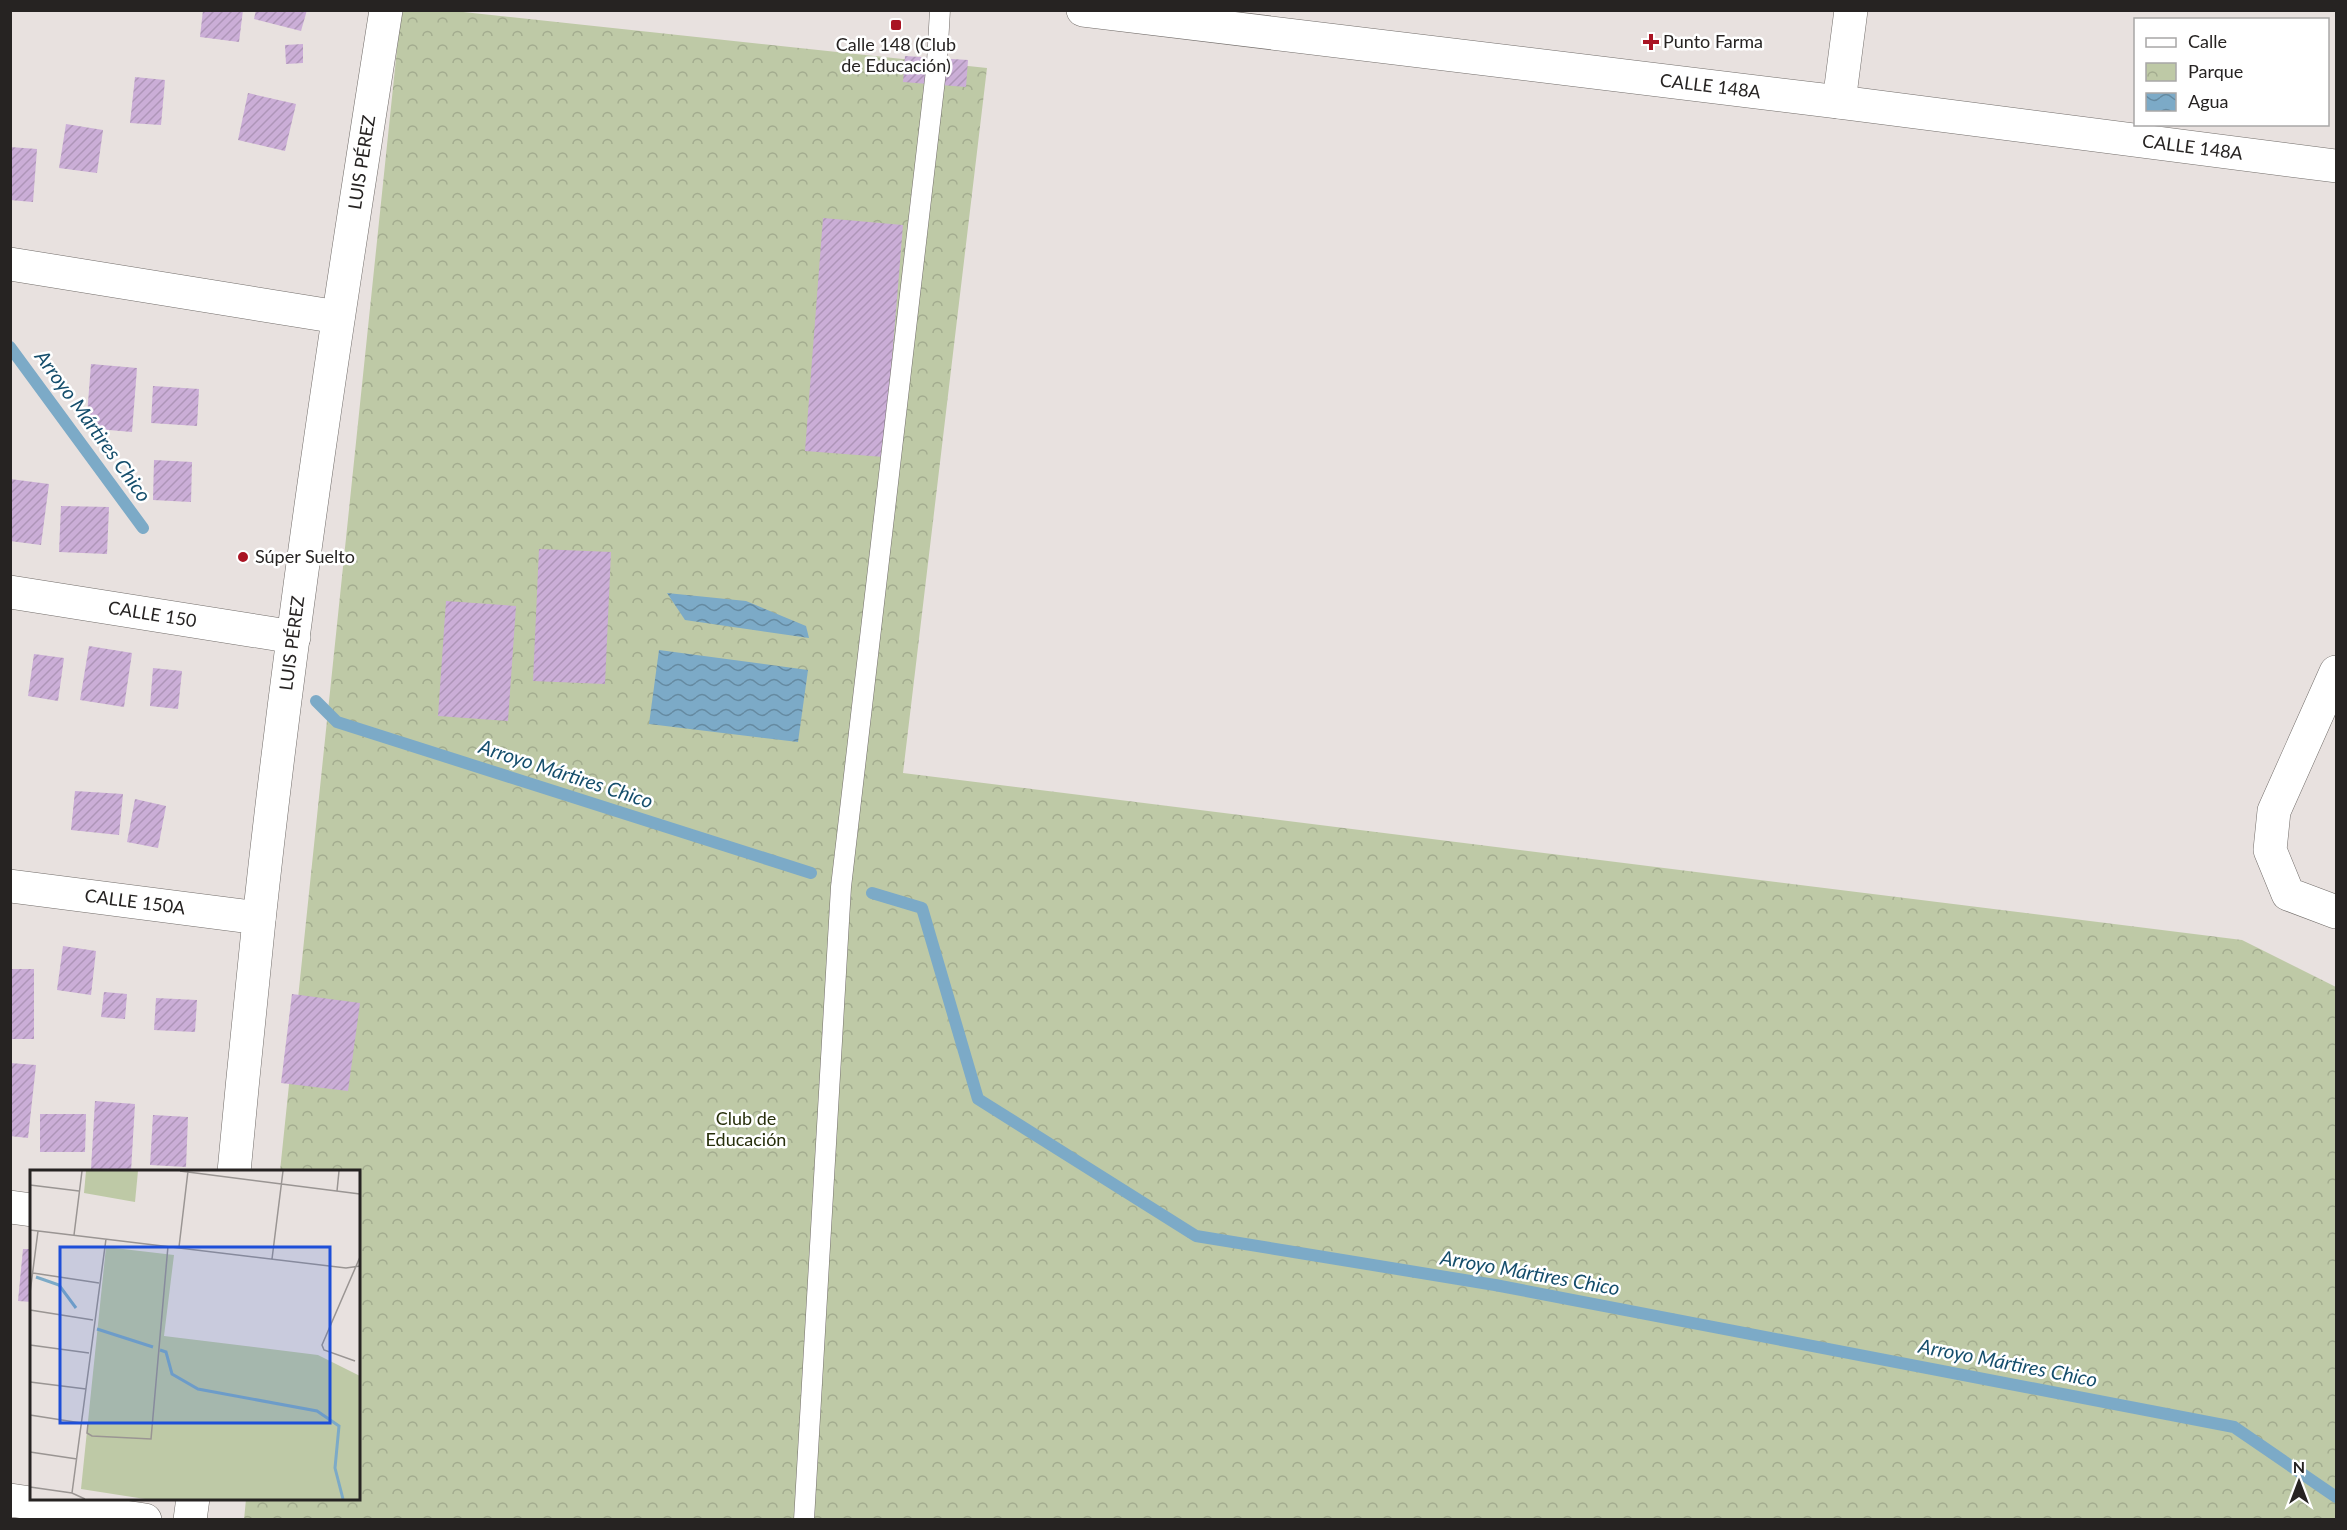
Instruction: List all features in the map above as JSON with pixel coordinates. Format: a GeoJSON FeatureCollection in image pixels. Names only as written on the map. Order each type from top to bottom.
{"type":"FeatureCollection","features":[{"type":"Feature","properties":{"kind":"street","name":"LUIS PÉREZ"},"geometry":{"type":"LineString","coordinates":[[234,1170],[259,918],[294,637],[338,317],[386,10]]}},
{"type":"Feature","properties":{"kind":"street","name":"CALLE 148A"},"geometry":{"type":"LineString","coordinates":[[1083,10],[1839,102],[2337,166]]}},
{"type":"Feature","properties":{"kind":"street"},"geometry":{"type":"LineString","coordinates":[[1839,102],[1851,10]]}},
{"type":"Feature","properties":{"kind":"street"},"geometry":{"type":"LineString","coordinates":[[10,264],[338,317]]}},
{"type":"Feature","properties":{"kind":"street","name":"CALLE 150"},"geometry":{"type":"LineString","coordinates":[[10,592],[294,637]]}},
{"type":"Feature","properties":{"kind":"street"},"geometry":{"type":"LineString","coordinates":[[2337,672],[2274,811],[2270,850],[2288,894],[2337,912]]}},
{"type":"Feature","properties":{"kind":"street","name":"CALLE 150A"},"geometry":{"type":"LineString","coordinates":[[10,886],[259,918]]}},
{"type":"Feature","properties":{"kind":"street"},"geometry":{"type":"LineString","coordinates":[[10,1207],[30,1210]]}},
{"type":"Feature","properties":{"kind":"street"},"geometry":{"type":"LineString","coordinates":[[10,1500],[145,1520]]}},
{"type":"Feature","properties":{"kind":"street"},"geometry":{"type":"LineString","coordinates":[[190,1520],[193,1500]]}},
{"type":"Feature","properties":{"kind":"lane"},"geometry":{"type":"LineString","coordinates":[[804,1520],[841,887],[937,62],[940,10]]}},
{"type":"Feature","properties":{"kind":"green space","name":"Club de Educación"},"geometry":{"type":"Polygon","coordinates":[[[401,11],[454,11],[987,68],[903,773],[2242,940],[2336,987],[2336,1519],[244,1520],[246,1500],[360,1500],[360,1170],[280,1170],[401,11]]]}},
{"type":"Feature","properties":{"kind":"water"},"geometry":{"type":"Polygon","coordinates":[[[667,593],[746,601],[806,626],[809,638],[685,620],[667,593]]]}},
{"type":"Feature","properties":{"kind":"water"},"geometry":{"type":"Polygon","coordinates":[[[659,650],[808,670],[798,742],[649,724],[659,650]]]}},
{"type":"Feature","properties":{"kind":"building"},"geometry":{"type":"Polygon","coordinates":[[[203,10],[243,10],[239,42],[200,37],[203,10]]]}},
{"type":"Feature","properties":{"kind":"building"},"geometry":{"type":"Polygon","coordinates":[[[256,10],[307,10],[301,31],[254,19],[256,10]]]}},
{"type":"Feature","properties":{"kind":"building"},"geometry":{"type":"Polygon","coordinates":[[[303,44],[303,63],[286,64],[285,45],[303,44]]]}},
{"type":"Feature","properties":{"kind":"building"},"geometry":{"type":"Polygon","coordinates":[[[905,56],[968,60],[966,87],[903,82],[905,56]]]}},
{"type":"Feature","properties":{"kind":"building"},"geometry":{"type":"Polygon","coordinates":[[[135,77],[165,80],[161,125],[130,123],[135,77]]]}},
{"type":"Feature","properties":{"kind":"building"},"geometry":{"type":"Polygon","coordinates":[[[248,93],[296,104],[285,151],[238,140],[248,93]]]}},
{"type":"Feature","properties":{"kind":"building"},"geometry":{"type":"Polygon","coordinates":[[[66,124],[103,130],[97,173],[59,168],[66,124]]]}},
{"type":"Feature","properties":{"kind":"building"},"geometry":{"type":"Polygon","coordinates":[[[10,147],[37,149],[33,202],[10,200],[10,147]]]}},
{"type":"Feature","properties":{"kind":"building"},"geometry":{"type":"Polygon","coordinates":[[[823,218],[903,225],[884,457],[805,451],[823,218]]]}},
{"type":"Feature","properties":{"kind":"building"},"geometry":{"type":"Polygon","coordinates":[[[91,364],[137,368],[132,432],[86,428],[91,364]]]}},
{"type":"Feature","properties":{"kind":"building"},"geometry":{"type":"Polygon","coordinates":[[[153,386],[199,389],[197,426],[151,423],[153,386]]]}},
{"type":"Feature","properties":{"kind":"building"},"geometry":{"type":"Polygon","coordinates":[[[154,460],[192,462],[191,502],[153,500],[154,460]]]}},
{"type":"Feature","properties":{"kind":"building"},"geometry":{"type":"Polygon","coordinates":[[[10,479],[49,484],[41,545],[10,541],[10,479]]]}},
{"type":"Feature","properties":{"kind":"building"},"geometry":{"type":"Polygon","coordinates":[[[61,506],[109,507],[107,554],[59,552],[61,506]]]}},
{"type":"Feature","properties":{"kind":"building"},"geometry":{"type":"Polygon","coordinates":[[[539,549],[611,552],[605,684],[533,681],[539,549]]]}},
{"type":"Feature","properties":{"kind":"building"},"geometry":{"type":"Polygon","coordinates":[[[446,601],[516,606],[508,721],[438,716],[446,601]]]}},
{"type":"Feature","properties":{"kind":"building"},"geometry":{"type":"Polygon","coordinates":[[[89,646],[132,653],[124,707],[80,700],[89,646]]]}},
{"type":"Feature","properties":{"kind":"building"},"geometry":{"type":"Polygon","coordinates":[[[34,654],[64,658],[58,701],[28,696],[34,654]]]}},
{"type":"Feature","properties":{"kind":"building"},"geometry":{"type":"Polygon","coordinates":[[[153,668],[182,671],[178,709],[150,706],[153,668]]]}},
{"type":"Feature","properties":{"kind":"building"},"geometry":{"type":"Polygon","coordinates":[[[75,791],[123,794],[119,835],[71,830],[75,791]]]}},
{"type":"Feature","properties":{"kind":"building"},"geometry":{"type":"Polygon","coordinates":[[[135,799],[166,806],[158,848],[127,842],[135,799]]]}},
{"type":"Feature","properties":{"kind":"building"},"geometry":{"type":"Polygon","coordinates":[[[63,946],[96,951],[91,995],[57,990],[63,946]]]}},
{"type":"Feature","properties":{"kind":"building"},"geometry":{"type":"Polygon","coordinates":[[[10,969],[34,969],[34,1039],[10,1039],[10,969]]]}},
{"type":"Feature","properties":{"kind":"building"},"geometry":{"type":"Polygon","coordinates":[[[104,992],[127,994],[125,1019],[101,1017],[104,992]]]}},
{"type":"Feature","properties":{"kind":"building"},"geometry":{"type":"Polygon","coordinates":[[[292,994],[360,1003],[348,1091],[281,1083],[292,994]]]}},
{"type":"Feature","properties":{"kind":"building"},"geometry":{"type":"Polygon","coordinates":[[[156,998],[197,1000],[195,1032],[154,1030],[156,998]]]}},
{"type":"Feature","properties":{"kind":"building"},"geometry":{"type":"Polygon","coordinates":[[[10,1063],[36,1065],[28,1138],[10,1136],[10,1063]]]}},
{"type":"Feature","properties":{"kind":"building"},"geometry":{"type":"Polygon","coordinates":[[[95,1101],[135,1104],[131,1170],[91,1169],[95,1101]]]}},
{"type":"Feature","properties":{"kind":"building"},"geometry":{"type":"Polygon","coordinates":[[[40,1114],[86,1114],[85,1152],[40,1152],[40,1114]]]}},
{"type":"Feature","properties":{"kind":"building"},"geometry":{"type":"Polygon","coordinates":[[[153,1115],[188,1117],[186,1167],[150,1165],[153,1115]]]}},
{"type":"Feature","properties":{"kind":"building"},"geometry":{"type":"Polygon","coordinates":[[[23,1249],[30,1249],[30,1302],[18,1301],[23,1249]]]}},
{"type":"Feature","properties":{"kind":"waterway","name":"Arroyo Mártires Chico"},"geometry":{"type":"LineString","coordinates":[[10,347],[143,528]]}},
{"type":"Feature","properties":{"kind":"waterway","name":"Arroyo Mártires Chico"},"geometry":{"type":"LineString","coordinates":[[316,701],[337,722],[811,873]]}},
{"type":"Feature","properties":{"kind":"waterway","name":"Arroyo Mártires Chico"},"geometry":{"type":"LineString","coordinates":[[872,893],[922,908],[978,1099],[1196,1236],[1495,1285],[2234,1427],[2336,1497]]}},
{"type":"Feature","properties":{"kind":"place","name":"Calle 148 (Club de Educación)"},"geometry":{"type":"Point","coordinates":[896,25]}},
{"type":"Feature","properties":{"kind":"place","name":"Punto Farma"},"geometry":{"type":"Point","coordinates":[1651,42]}},
{"type":"Feature","properties":{"kind":"place","name":"Súper Suelto"},"geometry":{"type":"Point","coordinates":[243,557]}}]}
